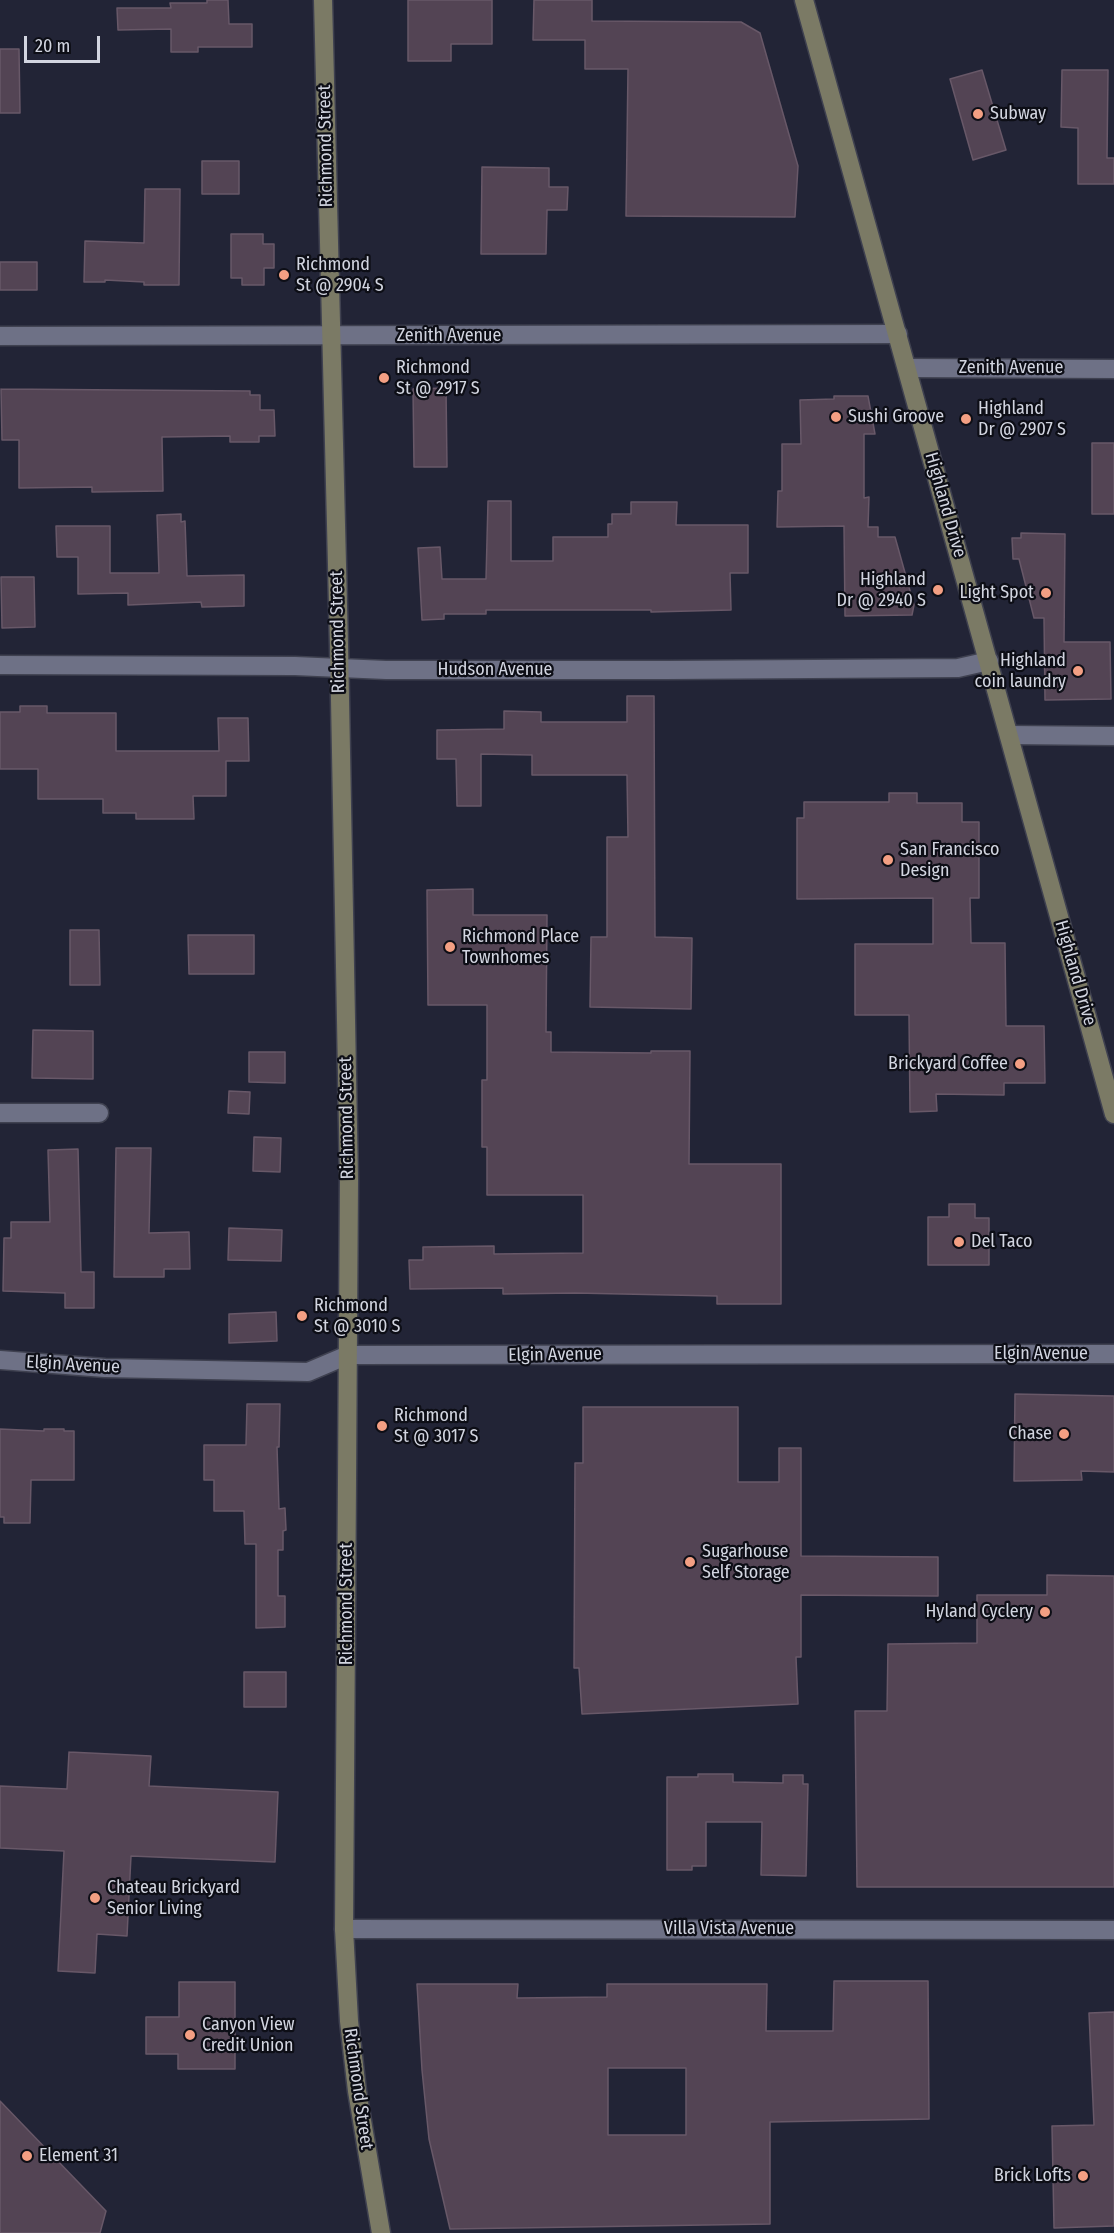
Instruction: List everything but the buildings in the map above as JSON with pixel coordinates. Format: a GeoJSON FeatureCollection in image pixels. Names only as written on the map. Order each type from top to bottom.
{"type":"FeatureCollection","features":[{"type":"Feature","properties":{"kind":"main road","name":"Richmond Street"},"geometry":{"type":"LineString","coordinates":[[323,0],[349,1180],[344,1929],[349,2021],[357,2091],[381,2233]]}},
{"type":"Feature","properties":{"kind":"main road","name":"Highland Drive"},"geometry":{"type":"LineString","coordinates":[[804,0],[1111,1092],[1114,1114]]}},
{"type":"Feature","properties":{"kind":"street","name":"Zenith Avenue"},"geometry":{"type":"LineString","coordinates":[[0,336],[898,334]]}},
{"type":"Feature","properties":{"kind":"street","name":"Zenith Avenue"},"geometry":{"type":"LineString","coordinates":[[907,368],[1114,369]]}},
{"type":"Feature","properties":{"kind":"street","name":"Hudson Avenue"},"geometry":{"type":"LineString","coordinates":[[0,665],[295,666],[386,670],[958,668],[989,661]]}},
{"type":"Feature","properties":{"kind":"street"},"geometry":{"type":"LineString","coordinates":[[1009,735],[1114,736]]}},
{"type":"Feature","properties":{"kind":"street"},"geometry":{"type":"LineString","coordinates":[[0,1113],[99,1113]]}},
{"type":"Feature","properties":{"kind":"street","name":"Elgin Avenue"},"geometry":{"type":"LineString","coordinates":[[0,1360],[105,1368],[308,1372],[348,1355],[1114,1354]]}},
{"type":"Feature","properties":{"kind":"street","name":"Villa Vista Avenue"},"geometry":{"type":"LineString","coordinates":[[344,1929],[1114,1930]]}},
{"type":"Feature","properties":{"kind":"place","name":"Subway"},"geometry":{"type":"Point","coordinates":[978,114]}},
{"type":"Feature","properties":{"kind":"place","name":"Richmond St @ 2904 S"},"geometry":{"type":"Point","coordinates":[284,275]}},
{"type":"Feature","properties":{"kind":"place","name":"Richmond St @ 2917 S"},"geometry":{"type":"Point","coordinates":[384,378]}},
{"type":"Feature","properties":{"kind":"place","name":"Sushi Groove"},"geometry":{"type":"Point","coordinates":[836,417]}},
{"type":"Feature","properties":{"kind":"place","name":"Highland Dr @ 2907 S"},"geometry":{"type":"Point","coordinates":[966,419]}},
{"type":"Feature","properties":{"kind":"place","name":"Highland Dr @ 2940 S"},"geometry":{"type":"Point","coordinates":[938,590]}},
{"type":"Feature","properties":{"kind":"place","name":"Light Spot"},"geometry":{"type":"Point","coordinates":[1046,593]}},
{"type":"Feature","properties":{"kind":"place","name":"Highland coin laundry"},"geometry":{"type":"Point","coordinates":[1078,671]}},
{"type":"Feature","properties":{"kind":"place","name":"San Francisco Design"},"geometry":{"type":"Point","coordinates":[888,860]}},
{"type":"Feature","properties":{"kind":"place","name":"Richmond Place Townhomes"},"geometry":{"type":"Point","coordinates":[450,947]}},
{"type":"Feature","properties":{"kind":"place","name":"Brickyard Coffee"},"geometry":{"type":"Point","coordinates":[1020,1064]}},
{"type":"Feature","properties":{"kind":"place","name":"Del Taco"},"geometry":{"type":"Point","coordinates":[959,1242]}},
{"type":"Feature","properties":{"kind":"place","name":"Richmond St @ 3010 S"},"geometry":{"type":"Point","coordinates":[302,1316]}},
{"type":"Feature","properties":{"kind":"place","name":"Richmond St @ 3017 S"},"geometry":{"type":"Point","coordinates":[382,1426]}},
{"type":"Feature","properties":{"kind":"place","name":"Chase"},"geometry":{"type":"Point","coordinates":[1064,1434]}},
{"type":"Feature","properties":{"kind":"place","name":"Sugarhouse Self Storage"},"geometry":{"type":"Point","coordinates":[690,1562]}},
{"type":"Feature","properties":{"kind":"place","name":"Hyland Cyclery"},"geometry":{"type":"Point","coordinates":[1045,1612]}},
{"type":"Feature","properties":{"kind":"place","name":"Chateau Brickyard Senior Living"},"geometry":{"type":"Point","coordinates":[95,1898]}},
{"type":"Feature","properties":{"kind":"place","name":"Canyon View Credit Union"},"geometry":{"type":"Point","coordinates":[190,2035]}},
{"type":"Feature","properties":{"kind":"place","name":"Element 31"},"geometry":{"type":"Point","coordinates":[27,2156]}},
{"type":"Feature","properties":{"kind":"place","name":"Brick Lofts"},"geometry":{"type":"Point","coordinates":[1083,2176]}}]}
